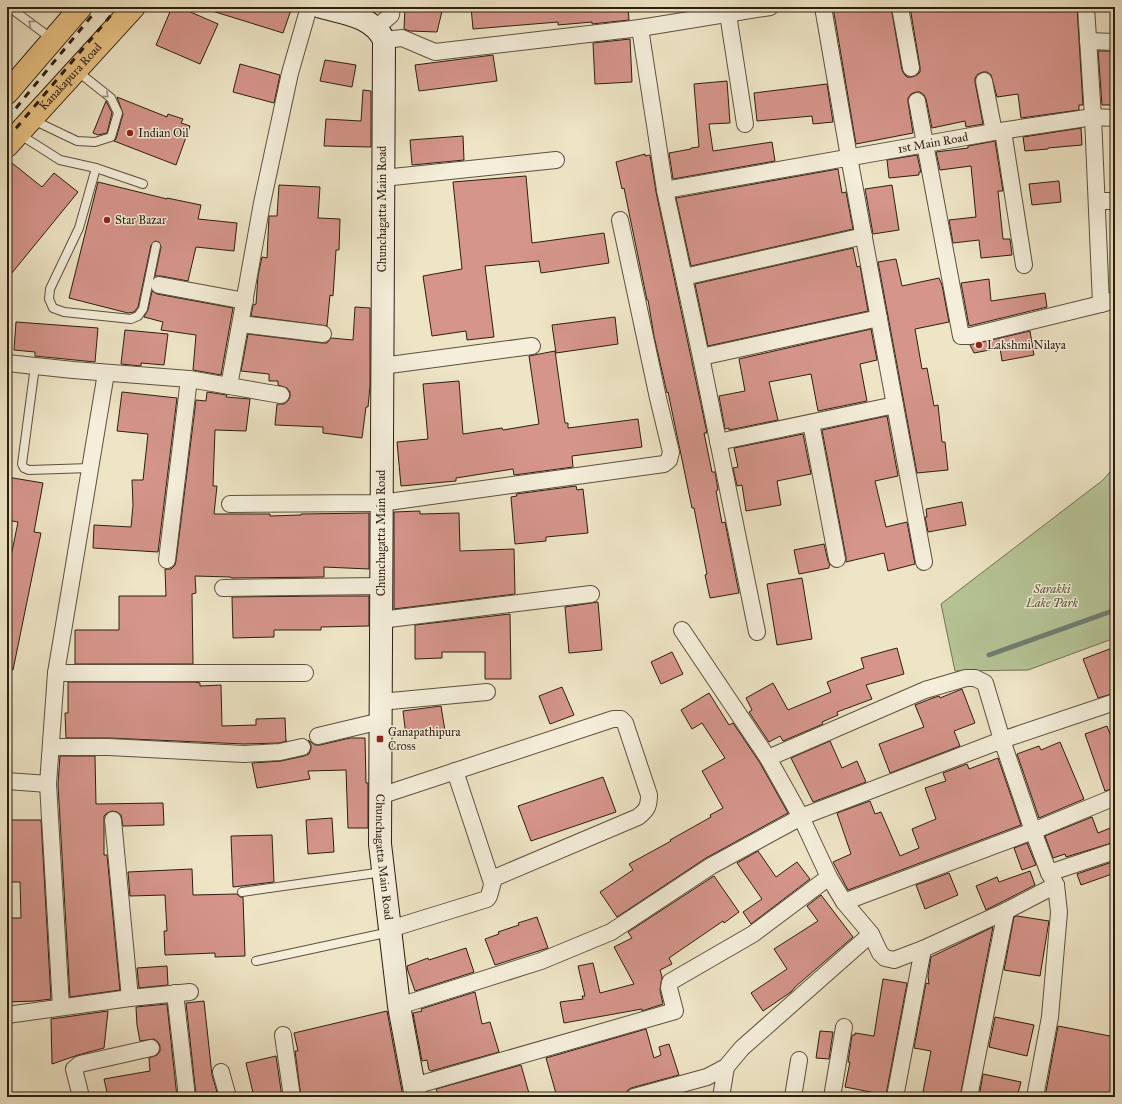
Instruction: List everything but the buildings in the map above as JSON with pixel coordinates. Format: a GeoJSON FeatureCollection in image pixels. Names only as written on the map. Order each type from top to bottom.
{"type":"FeatureCollection","features":[{"type":"Feature","properties":{"kind":"highway"},"geometry":{"type":"LineString","coordinates":[[13,80],[53,39],[81,7]]}},
{"type":"Feature","properties":{"kind":"highway","name":"Kanakapura Road"},"geometry":{"type":"LineString","coordinates":[[19,133],[134,7]]}},
{"type":"Feature","properties":{"kind":"street"},"geometry":{"type":"LineString","coordinates":[[229,386],[262,203],[290,73],[308,7]]}},
{"type":"Feature","properties":{"kind":"street"},"geometry":{"type":"LineString","coordinates":[[321,7],[362,18],[380,34],[402,38],[435,52],[640,28],[770,7]]}},
{"type":"Feature","properties":{"kind":"street"},"geometry":{"type":"LineString","coordinates":[[380,34],[391,15],[392,7]]}},
{"type":"Feature","properties":{"kind":"street"},"geometry":{"type":"LineString","coordinates":[[823,7],[849,157],[924,562]]}},
{"type":"Feature","properties":{"kind":"street"},"geometry":{"type":"LineString","coordinates":[[900,7],[911,68]]}},
{"type":"Feature","properties":{"kind":"street"},"geometry":{"type":"LineString","coordinates":[[917,100],[961,336],[970,336],[1108,302],[1097,201],[1086,7]]}},
{"type":"Feature","properties":{"kind":"street"},"geometry":{"type":"LineString","coordinates":[[728,14],[745,124]]}},
{"type":"Feature","properties":{"kind":"street"},"geometry":{"type":"LineString","coordinates":[[640,28],[665,190],[701,357],[757,632]]}},
{"type":"Feature","properties":{"kind":"street","name":"Chunchagatta Main Road"},"geometry":{"type":"LineString","coordinates":[[380,34],[382,178],[380,844],[399,1006],[415,1091]]}},
{"type":"Feature","properties":{"kind":"street"},"geometry":{"type":"LineString","coordinates":[[1088,41],[1115,42]]}},
{"type":"Feature","properties":{"kind":"street"},"geometry":{"type":"LineString","coordinates":[[984,81],[999,131],[1024,265]]}},
{"type":"Feature","properties":{"kind":"street","name":"1st Main Road"},"geometry":{"type":"LineString","coordinates":[[665,190],[999,131],[1093,117],[1115,118]]}},
{"type":"Feature","properties":{"kind":"street"},"geometry":{"type":"LineString","coordinates":[[382,178],[556,160]]}},
{"type":"Feature","properties":{"kind":"street"},"geometry":{"type":"LineString","coordinates":[[1097,201],[1115,201]]}},
{"type":"Feature","properties":{"kind":"street"},"geometry":{"type":"LineString","coordinates":[[230,504],[381,503],[664,464],[669,460],[671,452],[620,220]]}},
{"type":"Feature","properties":{"kind":"street"},"geometry":{"type":"LineString","coordinates":[[684,277],[864,236]]}},
{"type":"Feature","properties":{"kind":"street"},"geometry":{"type":"LineString","coordinates":[[159,285],[245,301]]}},
{"type":"Feature","properties":{"kind":"street"},"geometry":{"type":"LineString","coordinates":[[701,357],[879,318]]}},
{"type":"Feature","properties":{"kind":"street"},"geometry":{"type":"LineString","coordinates":[[241,324],[323,334]]}},
{"type":"Feature","properties":{"kind":"street"},"geometry":{"type":"LineString","coordinates":[[382,366],[532,346]]}},
{"type":"Feature","properties":{"kind":"street"},"geometry":{"type":"LineString","coordinates":[[7,363],[106,373],[189,378],[281,395]]}},
{"type":"Feature","properties":{"kind":"street"},"geometry":{"type":"LineString","coordinates":[[61,1007],[48,784],[56,672],[106,373]]}},
{"type":"Feature","properties":{"kind":"street"},"geometry":{"type":"LineString","coordinates":[[167,560],[189,378]]}},
{"type":"Feature","properties":{"kind":"street"},"geometry":{"type":"LineString","coordinates":[[718,442],[895,405]]}},
{"type":"Feature","properties":{"kind":"street"},"geometry":{"type":"LineString","coordinates":[[811,422],[837,559]]}},
{"type":"Feature","properties":{"kind":"street"},"geometry":{"type":"LineString","coordinates":[[223,588],[380,586]]}},
{"type":"Feature","properties":{"kind":"street"},"geometry":{"type":"LineString","coordinates":[[381,620],[591,594]]}},
{"type":"Feature","properties":{"kind":"street"},"geometry":{"type":"LineString","coordinates":[[682,630],[768,758],[801,817],[829,877],[844,902],[871,934],[880,953],[885,958],[894,960],[923,949],[1006,911],[1052,879],[1115,851]]}},
{"type":"Feature","properties":{"kind":"street"},"geometry":{"type":"LineString","coordinates":[[56,672],[305,673]]}},
{"type":"Feature","properties":{"kind":"street"},"geometry":{"type":"LineString","coordinates":[[768,758],[925,690],[966,678],[976,678],[985,683],[1002,740],[1033,831],[1052,879],[1059,912],[1050,1016],[1036,1097]]}},
{"type":"Feature","properties":{"kind":"street"},"geometry":{"type":"LineString","coordinates":[[318,736],[380,712],[487,692]]}},
{"type":"Feature","properties":{"kind":"street"},"geometry":{"type":"LineString","coordinates":[[399,1006],[541,961],[611,932],[711,866],[801,817],[1002,740],[1115,702]]}},
{"type":"Feature","properties":{"kind":"street"},"geometry":{"type":"LineString","coordinates":[[380,796],[613,719],[621,719],[625,723],[648,795],[649,804],[646,811],[638,817],[494,878],[489,896],[486,899],[390,930]]}},
{"type":"Feature","properties":{"kind":"street"},"geometry":{"type":"LineString","coordinates":[[51,747],[109,747],[244,754],[280,752],[302,747]]}},
{"type":"Feature","properties":{"kind":"street"},"geometry":{"type":"LineString","coordinates":[[455,771],[492,883]]}},
{"type":"Feature","properties":{"kind":"street"},"geometry":{"type":"LineString","coordinates":[[7,781],[48,784]]}},
{"type":"Feature","properties":{"kind":"street"},"geometry":{"type":"LineString","coordinates":[[844,902],[1033,831],[1115,797]]}},
{"type":"Feature","properties":{"kind":"street"},"geometry":{"type":"LineString","coordinates":[[113,820],[130,998]]}},
{"type":"Feature","properties":{"kind":"street"},"geometry":{"type":"LineString","coordinates":[[415,1091],[675,1011],[669,988],[670,982],[753,934],[829,877]]}},
{"type":"Feature","properties":{"kind":"street"},"geometry":{"type":"LineString","coordinates":[[969,1097],[1006,911]]}},
{"type":"Feature","properties":{"kind":"street"},"geometry":{"type":"LineString","coordinates":[[634,1097],[707,1077],[726,1067],[742,1048],[871,934]]}},
{"type":"Feature","properties":{"kind":"street"},"geometry":{"type":"LineString","coordinates":[[895,1097],[923,949]]}},
{"type":"Feature","properties":{"kind":"street"},"geometry":{"type":"LineString","coordinates":[[7,1015],[183,992],[186,1097]]}},
{"type":"Feature","properties":{"kind":"street"},"geometry":{"type":"LineString","coordinates":[[832,1097],[844,1026]]}},
{"type":"Feature","properties":{"kind":"street"},"geometry":{"type":"LineString","coordinates":[[283,1035],[292,1097]]}},
{"type":"Feature","properties":{"kind":"street"},"geometry":{"type":"LineString","coordinates":[[80,1097],[74,1069],[80,1064],[151,1048]]}},
{"type":"Feature","properties":{"kind":"street"},"geometry":{"type":"LineString","coordinates":[[793,1097],[799,1060]]}},
{"type":"Feature","properties":{"kind":"street"},"geometry":{"type":"LineString","coordinates":[[721,1097],[726,1067]]}},
{"type":"Feature","properties":{"kind":"street"},"geometry":{"type":"LineString","coordinates":[[221,1072],[228,1097]]}},
{"type":"Feature","properties":{"kind":"lane"},"geometry":{"type":"LineString","coordinates":[[9,7],[53,39]]}},
{"type":"Feature","properties":{"kind":"lane"},"geometry":{"type":"LineString","coordinates":[[19,133],[95,142],[111,137],[118,113],[111,98],[76,70]]}},
{"type":"Feature","properties":{"kind":"lane"},"geometry":{"type":"LineString","coordinates":[[19,133],[60,160],[96,168],[143,184]]}},
{"type":"Feature","properties":{"kind":"lane"},"geometry":{"type":"LineString","coordinates":[[96,168],[79,228],[50,289],[49,298],[53,308],[64,312],[131,319],[138,316],[143,309],[156,246]]}},
{"type":"Feature","properties":{"kind":"lane"},"geometry":{"type":"LineString","coordinates":[[35,366],[22,464],[24,468],[29,470],[90,468]]}},
{"type":"Feature","properties":{"kind":"lane"},"geometry":{"type":"LineString","coordinates":[[242,892],[383,872]]}},
{"type":"Feature","properties":{"kind":"lane"},"geometry":{"type":"LineString","coordinates":[[256,961],[390,930]]}},
{"type":"Feature","properties":{"kind":"green space","name":"Sarakki Lake Park"},"geometry":{"type":"Polygon","coordinates":[[[1115,466],[1115,638],[1028,670],[955,671],[941,604],[1103,480],[1115,466]]]}},
{"type":"Feature","properties":{"kind":"waterway"},"geometry":{"type":"LineString","coordinates":[[989,655],[1115,610]]}},
{"type":"Feature","properties":{"kind":"railway"},"geometry":{"type":"LineString","coordinates":[[7,119],[99,7]]}},
{"type":"Feature","properties":{"kind":"railway"},"geometry":{"type":"LineString","coordinates":[[7,139],[118,7]]}},
{"type":"Feature","properties":{"kind":"place","name":"Indian Oil"},"geometry":{"type":"Point","coordinates":[130,133]}},
{"type":"Feature","properties":{"kind":"place","name":"Star Bazar"},"geometry":{"type":"Point","coordinates":[107,220]}},
{"type":"Feature","properties":{"kind":"place","name":"Lakshmi Nilaya"},"geometry":{"type":"Point","coordinates":[979,345]}},
{"type":"Feature","properties":{"kind":"place","name":"Ganapathipura Cross"},"geometry":{"type":"Point","coordinates":[380,739]}}]}
